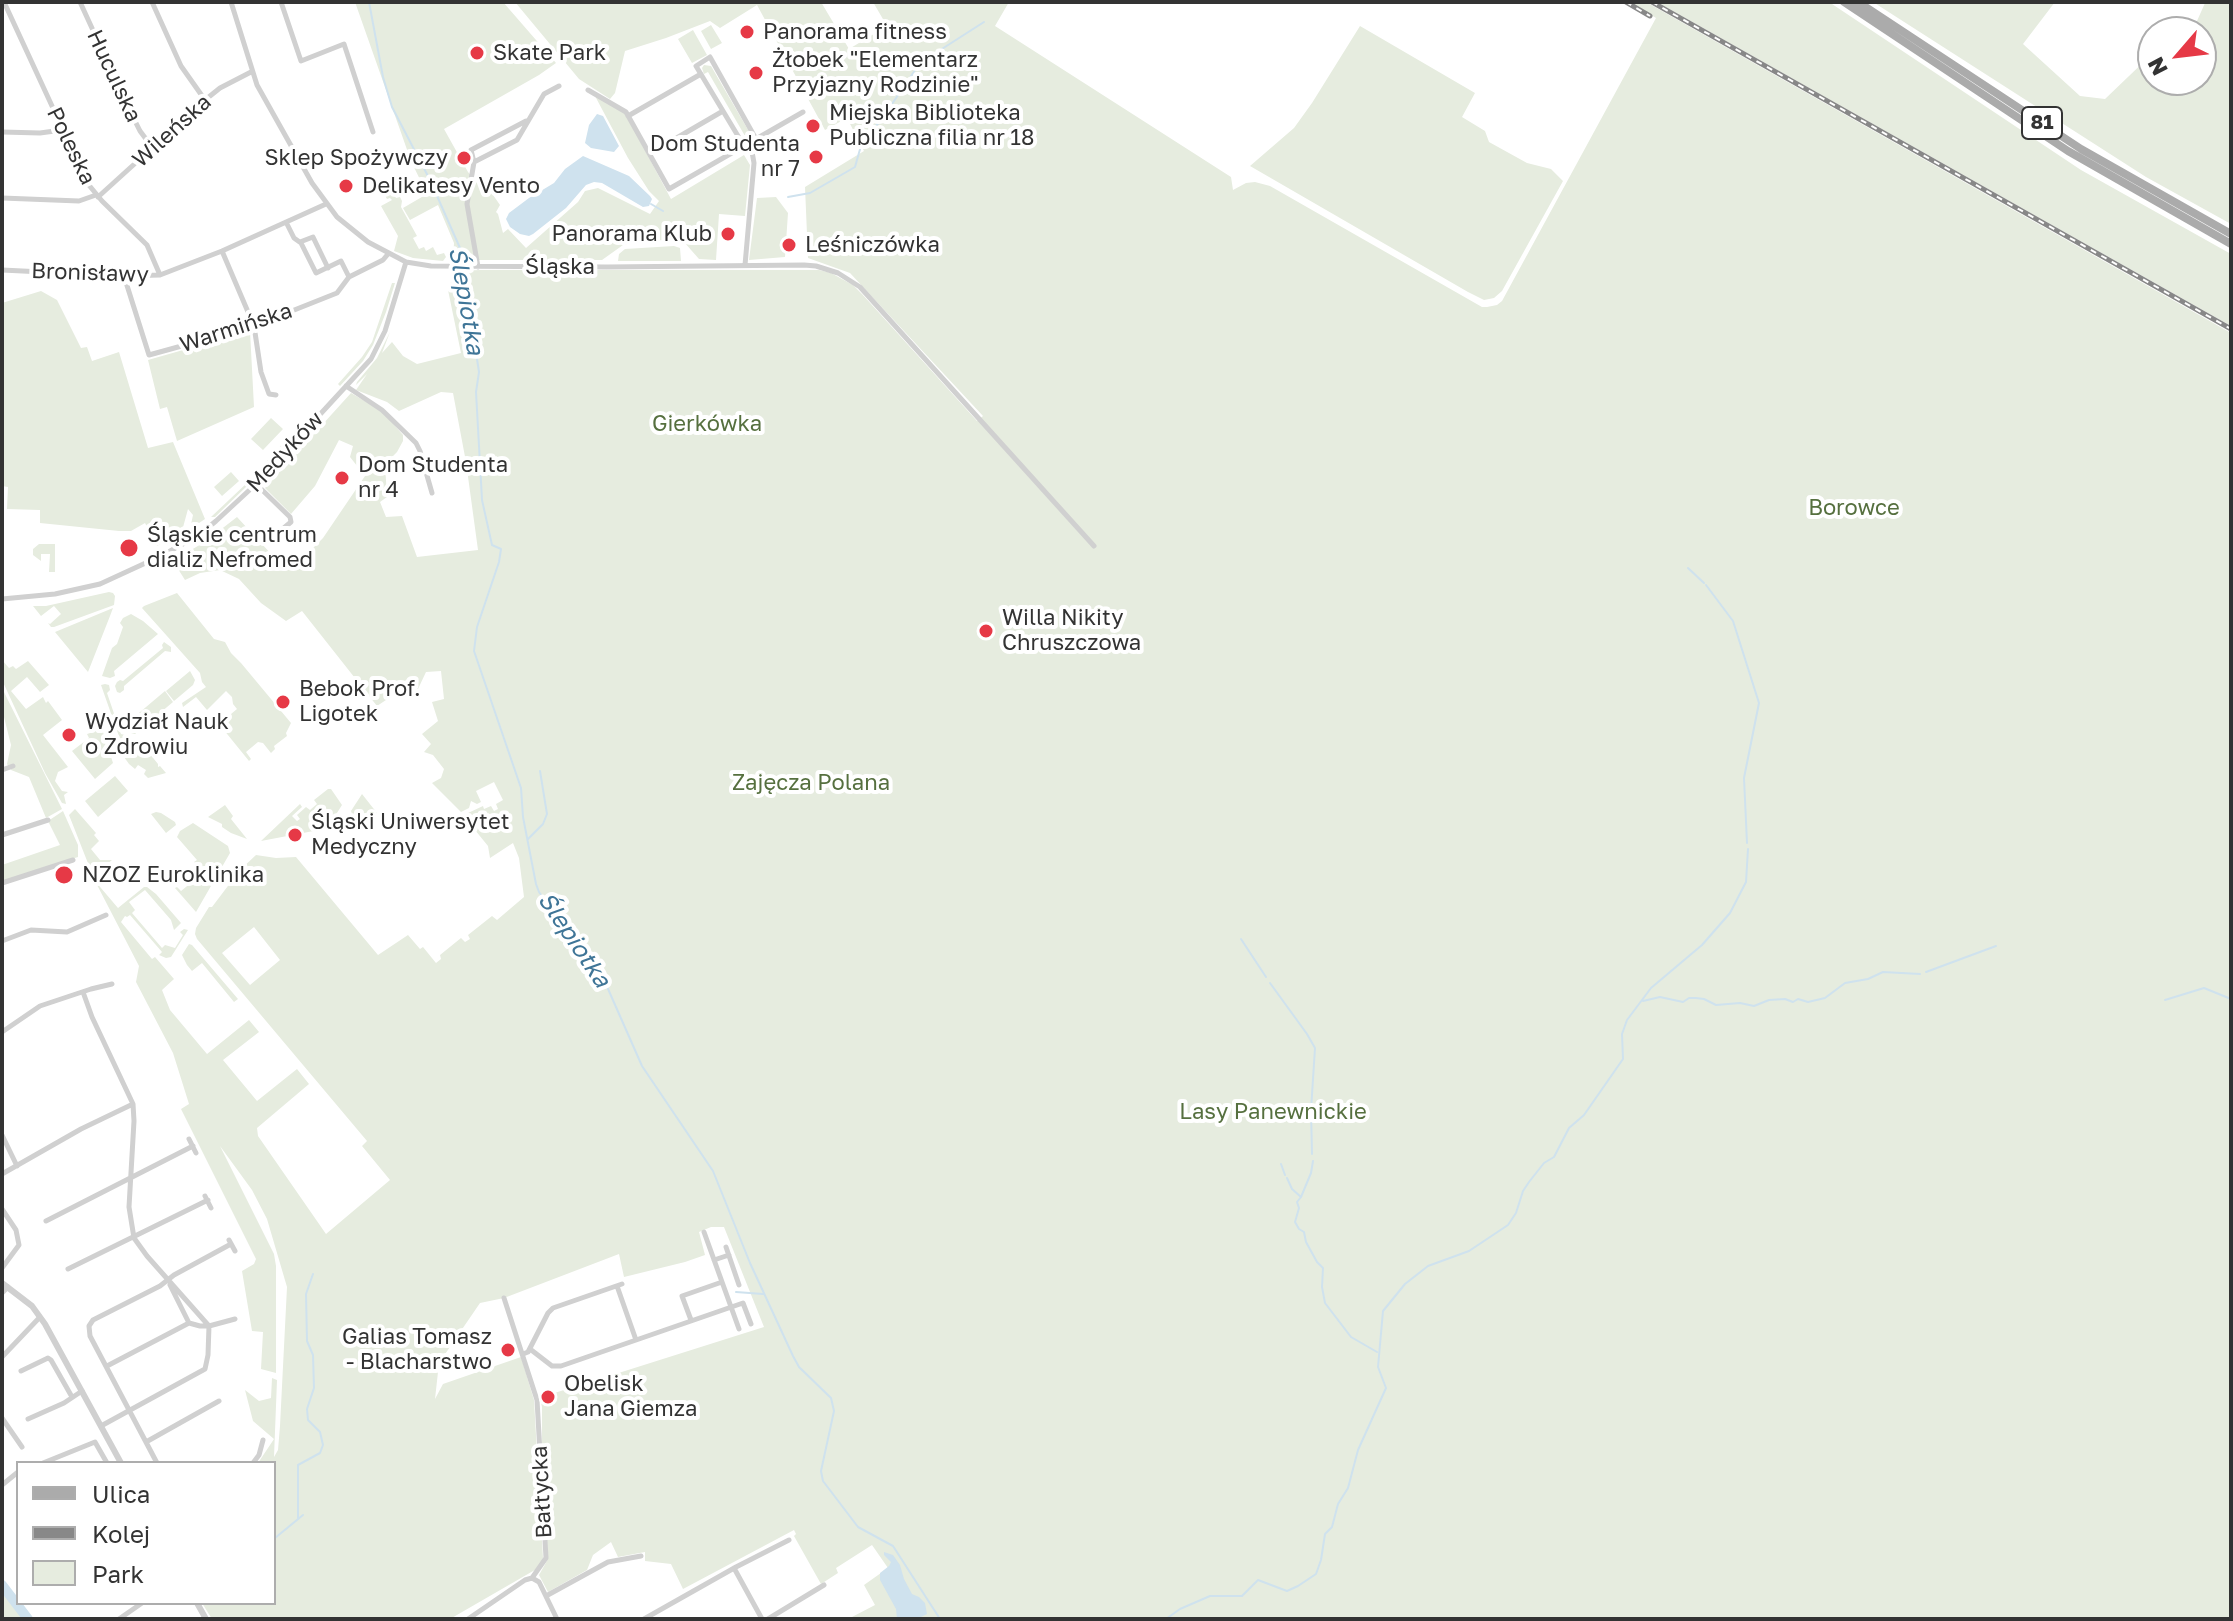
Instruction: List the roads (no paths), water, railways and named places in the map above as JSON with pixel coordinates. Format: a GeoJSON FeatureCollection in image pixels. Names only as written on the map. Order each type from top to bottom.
{"type":"FeatureCollection","features":[{"type":"Feature","properties":{"kind":"main road","name":"81"},"geometry":{"type":"LineString","coordinates":[[1844,2],[2068,151],[2231,244]]}},
{"type":"Feature","properties":{"kind":"main road","name":"81"},"geometry":{"type":"LineString","coordinates":[[1858,2],[2081,149],[2231,234]]}},
{"type":"Feature","properties":{"kind":"street","name":"Poleska"},"geometry":{"type":"LineString","coordinates":[[4,2],[88,184],[147,245],[160,275]]}},
{"type":"Feature","properties":{"kind":"street","name":"Huculska"},"geometry":{"type":"LineString","coordinates":[[80,2],[130,111],[152,147]]}},
{"type":"Feature","properties":{"kind":"street"},"geometry":{"type":"LineString","coordinates":[[152,2],[181,66],[205,100]]}},
{"type":"Feature","properties":{"kind":"street","name":"Śląska"},"geometry":{"type":"LineString","coordinates":[[231,2],[251,72],[312,183],[326,204],[355,234],[406,262],[431,266],[816,266],[847,277],[860,287],[1094,546]]}},
{"type":"Feature","properties":{"kind":"street"},"geometry":{"type":"LineString","coordinates":[[281,2],[301,61],[344,44],[373,132]]}},
{"type":"Feature","properties":{"kind":"street"},"geometry":{"type":"LineString","coordinates":[[745,265],[754,163],[748,146],[696,66],[710,57],[756,139]]}},
{"type":"Feature","properties":{"kind":"street","name":"Wileńska"},"geometry":{"type":"LineString","coordinates":[[97,196],[205,100],[220,88],[251,72]]}},
{"type":"Feature","properties":{"kind":"street"},"geometry":{"type":"LineString","coordinates":[[627,114],[701,74]]}},
{"type":"Feature","properties":{"kind":"street"},"geometry":{"type":"LineString","coordinates":[[474,162],[517,140],[544,94],[559,86]]}},
{"type":"Feature","properties":{"kind":"street"},"geometry":{"type":"LineString","coordinates":[[588,90],[627,114],[669,189],[803,112]]}},
{"type":"Feature","properties":{"kind":"street"},"geometry":{"type":"LineString","coordinates":[[668,143],[723,111]]}},
{"type":"Feature","properties":{"kind":"street"},"geometry":{"type":"LineString","coordinates":[[478,267],[467,204],[474,162],[471,150],[529,120]]}},
{"type":"Feature","properties":{"kind":"street"},"geometry":{"type":"LineString","coordinates":[[2,132],[62,130]]}},
{"type":"Feature","properties":{"kind":"street"},"geometry":{"type":"LineString","coordinates":[[2,198],[79,201],[97,196]]}},
{"type":"Feature","properties":{"kind":"street","name":"Bronisławy"},"geometry":{"type":"LineString","coordinates":[[2,270],[160,275],[326,204]]}},
{"type":"Feature","properties":{"kind":"street"},"geometry":{"type":"LineString","coordinates":[[286,222],[316,273],[341,261],[349,277]]}},
{"type":"Feature","properties":{"kind":"street"},"geometry":{"type":"LineString","coordinates":[[300,242],[313,237],[328,268]]}},
{"type":"Feature","properties":{"kind":"street"},"geometry":{"type":"LineString","coordinates":[[222,251],[254,326],[261,372],[269,394],[276,395]]}},
{"type":"Feature","properties":{"kind":"street","name":"Warmińska"},"geometry":{"type":"LineString","coordinates":[[124,276],[149,355],[254,326],[337,293],[349,277],[383,260],[388,254]]}},
{"type":"Feature","properties":{"kind":"street","name":"Medyków"},"geometry":{"type":"LineString","coordinates":[[2,599],[80,590],[127,573],[199,535],[224,515],[368,363],[388,322],[406,262]]}},
{"type":"Feature","properties":{"kind":"street"},"geometry":{"type":"LineString","coordinates":[[346,386],[382,410],[416,443],[432,493]]}},
{"type":"Feature","properties":{"kind":"street"},"geometry":{"type":"LineString","coordinates":[[256,484],[290,517],[291,522],[273,537]]}},
{"type":"Feature","properties":{"kind":"street"},"geometry":{"type":"LineString","coordinates":[[2,770],[13,766]]}},
{"type":"Feature","properties":{"kind":"street"},"geometry":{"type":"LineString","coordinates":[[2,835],[48,820]]}},
{"type":"Feature","properties":{"kind":"street"},"geometry":{"type":"LineString","coordinates":[[2,883],[73,860]]}},
{"type":"Feature","properties":{"kind":"street"},"geometry":{"type":"LineString","coordinates":[[2,941],[31,930],[67,932],[106,915]]}},
{"type":"Feature","properties":{"kind":"street"},"geometry":{"type":"LineString","coordinates":[[2,1032],[40,1006],[112,984]]}},
{"type":"Feature","properties":{"kind":"street"},"geometry":{"type":"LineString","coordinates":[[83,992],[133,1104],[129,1207],[134,1238],[209,1326],[205,1369],[101,1426]]}},
{"type":"Feature","properties":{"kind":"street"},"geometry":{"type":"LineString","coordinates":[[2,1174],[81,1129],[133,1104]]}},
{"type":"Feature","properties":{"kind":"street"},"geometry":{"type":"LineString","coordinates":[[2,1135],[17,1166]]}},
{"type":"Feature","properties":{"kind":"street"},"geometry":{"type":"LineString","coordinates":[[189,1139],[196,1153]]}},
{"type":"Feature","properties":{"kind":"street"},"geometry":{"type":"LineString","coordinates":[[46,1221],[193,1146]]}},
{"type":"Feature","properties":{"kind":"street"},"geometry":{"type":"LineString","coordinates":[[68,1269],[134,1238],[206,1198],[211,1208]]}},
{"type":"Feature","properties":{"kind":"street"},"geometry":{"type":"LineString","coordinates":[[2,1209],[16,1230],[19,1245],[2,1268]]}},
{"type":"Feature","properties":{"kind":"street"},"geometry":{"type":"LineString","coordinates":[[704,1232],[739,1329]]}},
{"type":"Feature","properties":{"kind":"street"},"geometry":{"type":"LineString","coordinates":[[156,1461],[90,1336],[89,1326],[93,1320],[169,1280],[230,1242],[235,1251]]}},
{"type":"Feature","properties":{"kind":"street"},"geometry":{"type":"LineString","coordinates":[[726,1247],[739,1285]]}},
{"type":"Feature","properties":{"kind":"street"},"geometry":{"type":"LineString","coordinates":[[714,1260],[729,1255]]}},
{"type":"Feature","properties":{"kind":"street"},"geometry":{"type":"LineString","coordinates":[[169,1280],[189,1323]]}},
{"type":"Feature","properties":{"kind":"street"},"geometry":{"type":"LineString","coordinates":[[691,1320],[682,1296],[722,1282]]}},
{"type":"Feature","properties":{"kind":"street"},"geometry":{"type":"LineString","coordinates":[[2,1293],[5,1285],[41,1316],[120,1461]]}},
{"type":"Feature","properties":{"kind":"street"},"geometry":{"type":"LineString","coordinates":[[523,1354],[530,1349],[553,1308],[620,1285],[636,1340]]}},
{"type":"Feature","properties":{"kind":"street","name":"Bałtycka"},"geometry":{"type":"LineString","coordinates":[[504,1298],[538,1405],[546,1558],[532,1578]]}},
{"type":"Feature","properties":{"kind":"street"},"geometry":{"type":"LineString","coordinates":[[530,1349],[552,1366],[561,1366],[743,1303],[751,1324]]}},
{"type":"Feature","properties":{"kind":"street"},"geometry":{"type":"LineString","coordinates":[[2,1357],[41,1316]]}},
{"type":"Feature","properties":{"kind":"street"},"geometry":{"type":"LineString","coordinates":[[107,1366],[189,1323],[209,1326],[235,1319]]}},
{"type":"Feature","properties":{"kind":"street"},"geometry":{"type":"LineString","coordinates":[[21,1371],[48,1358],[72,1397]]}},
{"type":"Feature","properties":{"kind":"street"},"geometry":{"type":"LineString","coordinates":[[28,1419],[82,1391]]}},
{"type":"Feature","properties":{"kind":"street"},"geometry":{"type":"LineString","coordinates":[[146,1442],[219,1401]]}},
{"type":"Feature","properties":{"kind":"street"},"geometry":{"type":"LineString","coordinates":[[2,1418],[22,1447]]}},
{"type":"Feature","properties":{"kind":"street"},"geometry":{"type":"LineString","coordinates":[[254,1461],[263,1440]]}},
{"type":"Feature","properties":{"kind":"street"},"geometry":{"type":"LineString","coordinates":[[48,1461],[95,1442],[106,1461]]}},
{"type":"Feature","properties":{"kind":"street"},"geometry":{"type":"LineString","coordinates":[[644,1619],[789,1540]]}},
{"type":"Feature","properties":{"kind":"street"},"geometry":{"type":"LineString","coordinates":[[546,1596],[608,1562],[641,1556]]}},
{"type":"Feature","properties":{"kind":"street"},"geometry":{"type":"LineString","coordinates":[[734,1568],[765,1619],[824,1585]]}},
{"type":"Feature","properties":{"kind":"street"},"geometry":{"type":"LineString","coordinates":[[468,1619],[532,1578],[539,1582],[557,1619]]}},
{"type":"Feature","properties":{"kind":"street"},"geometry":{"type":"LineString","coordinates":[[119,1619],[139,1605]]}},
{"type":"Feature","properties":{"kind":"water"},"geometry":{"type":"Polygon","coordinates":[[[597,114],[603,116],[619,146],[614,152],[591,148],[585,143],[589,125],[597,114]]]}},
{"type":"Feature","properties":{"kind":"water"},"geometry":{"type":"Polygon","coordinates":[[[583,156],[629,176],[652,199],[649,206],[643,207],[602,183],[594,182],[586,185],[566,208],[533,234],[520,234],[510,227],[506,219],[509,213],[554,183],[565,169],[583,156]]]}},
{"type":"Feature","properties":{"kind":"water"},"geometry":{"type":"Polygon","coordinates":[[[884,1552],[893,1555],[900,1565],[912,1594],[925,1603],[927,1614],[917,1619],[897,1619],[896,1609],[880,1580],[880,1573],[891,1562],[884,1552]]]}},
{"type":"Feature","properties":{"kind":"waterway","name":"Ślepiotka"},"geometry":{"type":"LineString","coordinates":[[369,2],[392,107],[430,180],[460,248],[479,372],[476,392],[482,500],[492,545],[501,549],[477,627],[474,651],[521,788],[523,817],[536,884],[601,973],[642,1066],[713,1171],[750,1263],[799,1367],[831,1398],[834,1411],[821,1471],[823,1481],[858,1527],[893,1546],[940,1619]]}},
{"type":"Feature","properties":{"kind":"waterway"},"geometry":{"type":"LineString","coordinates":[[788,197],[810,193],[855,167],[864,135],[879,123],[920,63],[984,22]]}},
{"type":"Feature","properties":{"kind":"waterway"},"geometry":{"type":"LineString","coordinates":[[651,204],[663,211]]}},
{"type":"Feature","properties":{"kind":"waterway"},"geometry":{"type":"LineString","coordinates":[[1688,568],[1704,583]]}},
{"type":"Feature","properties":{"kind":"waterway"},"geometry":{"type":"LineString","coordinates":[[1706,585],[1733,621],[1759,703],[1744,778],[1747,843]]}},
{"type":"Feature","properties":{"kind":"waterway"},"geometry":{"type":"LineString","coordinates":[[528,839],[543,824],[547,814],[540,771]]}},
{"type":"Feature","properties":{"kind":"waterway"},"geometry":{"type":"LineString","coordinates":[[1166,1619],[1210,1596],[1242,1596],[1258,1580],[1287,1591],[1316,1574],[1325,1534],[1332,1527],[1338,1504],[1348,1488],[1358,1450],[1386,1388],[1378,1367],[1383,1311],[1405,1284],[1428,1266],[1469,1251],[1508,1225],[1529,1182],[1544,1163],[1554,1157],[1569,1128],[1584,1115],[1623,1059],[1622,1034],[1627,1020],[1651,988],[1702,945],[1730,913],[1746,882],[1748,849]]}},
{"type":"Feature","properties":{"kind":"waterway"},"geometry":{"type":"LineString","coordinates":[[1241,939],[1266,977]]}},
{"type":"Feature","properties":{"kind":"waterway"},"geometry":{"type":"LineString","coordinates":[[1926,972],[1996,946]]}},
{"type":"Feature","properties":{"kind":"waterway"},"geometry":{"type":"LineString","coordinates":[[1643,1001],[1660,997],[1683,1002],[1696,998],[1716,1005],[1740,1003],[1754,1006],[1769,1000],[1793,1002],[1798,999],[1808,1002],[1825,998],[1845,983],[1868,979],[1883,972],[1920,974]]}},
{"type":"Feature","properties":{"kind":"waterway"},"geometry":{"type":"LineString","coordinates":[[1270,983],[1315,1048],[1312,1154]]}},
{"type":"Feature","properties":{"kind":"waterway"},"geometry":{"type":"LineString","coordinates":[[2165,1000],[2204,988],[2231,999]]}},
{"type":"Feature","properties":{"kind":"waterway"},"geometry":{"type":"LineString","coordinates":[[1301,1197],[1313,1161]]}},
{"type":"Feature","properties":{"kind":"waterway"},"geometry":{"type":"LineString","coordinates":[[1281,1164],[1285,1175]]}},
{"type":"Feature","properties":{"kind":"waterway"},"geometry":{"type":"LineString","coordinates":[[1287,1178],[1292,1189],[1301,1197],[1297,1202],[1299,1208],[1295,1222],[1304,1232],[1306,1242],[1323,1268],[1325,1303],[1351,1337],[1377,1352]]}},
{"type":"Feature","properties":{"kind":"waterway"},"geometry":{"type":"LineString","coordinates":[[298,1518],[298,1465],[320,1453],[323,1445],[320,1432],[308,1420],[307,1409],[314,1388],[313,1355],[307,1341],[306,1294],[313,1274]]}},
{"type":"Feature","properties":{"kind":"waterway"},"geometry":{"type":"LineString","coordinates":[[736,1292],[763,1294]]}},
{"type":"Feature","properties":{"kind":"waterway"},"geometry":{"type":"LineString","coordinates":[[276,1537],[303,1515]]}},
{"type":"Feature","properties":{"kind":"waterway"},"geometry":{"type":"LineString","coordinates":[[2,1585],[16,1603]]}},
{"type":"Feature","properties":{"kind":"waterway"},"geometry":{"type":"LineString","coordinates":[[17,1605],[28,1619]]}},
{"type":"Feature","properties":{"kind":"railway"},"geometry":{"type":"LineString","coordinates":[[1626,2],[1650,16]]}},
{"type":"Feature","properties":{"kind":"railway"},"geometry":{"type":"LineString","coordinates":[[1652,2],[2231,329]]}},
{"type":"Feature","properties":{"kind":"place","name":"Panorama fitness"},"geometry":{"type":"Point","coordinates":[747,32]}},
{"type":"Feature","properties":{"kind":"place","name":"Skate Park"},"geometry":{"type":"Point","coordinates":[477,53]}},
{"type":"Feature","properties":{"kind":"place","name":"Żłobek \"Elementarz Przyjazny Rodzinie\""},"geometry":{"type":"Point","coordinates":[756,73]}},
{"type":"Feature","properties":{"kind":"place","name":"Miejska Biblioteka Publiczna filia nr 18"},"geometry":{"type":"Point","coordinates":[813,126]}},
{"type":"Feature","properties":{"kind":"place","name":"Dom Studenta nr 7"},"geometry":{"type":"Point","coordinates":[816,157]}},
{"type":"Feature","properties":{"kind":"place","name":"Sklep Spożywczy"},"geometry":{"type":"Point","coordinates":[464,158]}},
{"type":"Feature","properties":{"kind":"place","name":"Delikatesy Vento"},"geometry":{"type":"Point","coordinates":[346,186]}},
{"type":"Feature","properties":{"kind":"place","name":"Panorama Klub"},"geometry":{"type":"Point","coordinates":[728,234]}},
{"type":"Feature","properties":{"kind":"place","name":"Leśniczówka"},"geometry":{"type":"Point","coordinates":[789,245]}},
{"type":"Feature","properties":{"kind":"place","name":"Dom Studenta nr 4"},"geometry":{"type":"Point","coordinates":[342,478]}},
{"type":"Feature","properties":{"kind":"place","name":"Śląskie centrum dializ Nefromed"},"geometry":{"type":"Point","coordinates":[129,548]}},
{"type":"Feature","properties":{"kind":"place","name":"Willa Nikity Chruszczowa"},"geometry":{"type":"Point","coordinates":[986,631]}},
{"type":"Feature","properties":{"kind":"place","name":"Bebok Prof. Ligotek"},"geometry":{"type":"Point","coordinates":[283,702]}},
{"type":"Feature","properties":{"kind":"place","name":"Wydział Nauk o Zdrowiu"},"geometry":{"type":"Point","coordinates":[69,735]}},
{"type":"Feature","properties":{"kind":"place","name":"Śląski Uniwersytet Medyczny"},"geometry":{"type":"Point","coordinates":[295,835]}},
{"type":"Feature","properties":{"kind":"place","name":"NZOZ Euroklinika"},"geometry":{"type":"Point","coordinates":[64,875]}},
{"type":"Feature","properties":{"kind":"place","name":"Galias Tomasz - Blacharstwo"},"geometry":{"type":"Point","coordinates":[508,1350]}},
{"type":"Feature","properties":{"kind":"place","name":"Obelisk Jana Giemza"},"geometry":{"type":"Point","coordinates":[548,1397]}},
{"type":"Feature","properties":{"kind":"park label","name":"Gierkówka"},"geometry":{"type":"Point","coordinates":[707,424]}},
{"type":"Feature","properties":{"kind":"park label","name":"Borowce"},"geometry":{"type":"Point","coordinates":[1854,508]}},
{"type":"Feature","properties":{"kind":"park label","name":"Zajęcza Polana"},"geometry":{"type":"Point","coordinates":[811,783]}},
{"type":"Feature","properties":{"kind":"park label","name":"Lasy Panewnickie"},"geometry":{"type":"Point","coordinates":[1273,1112]}}]}
